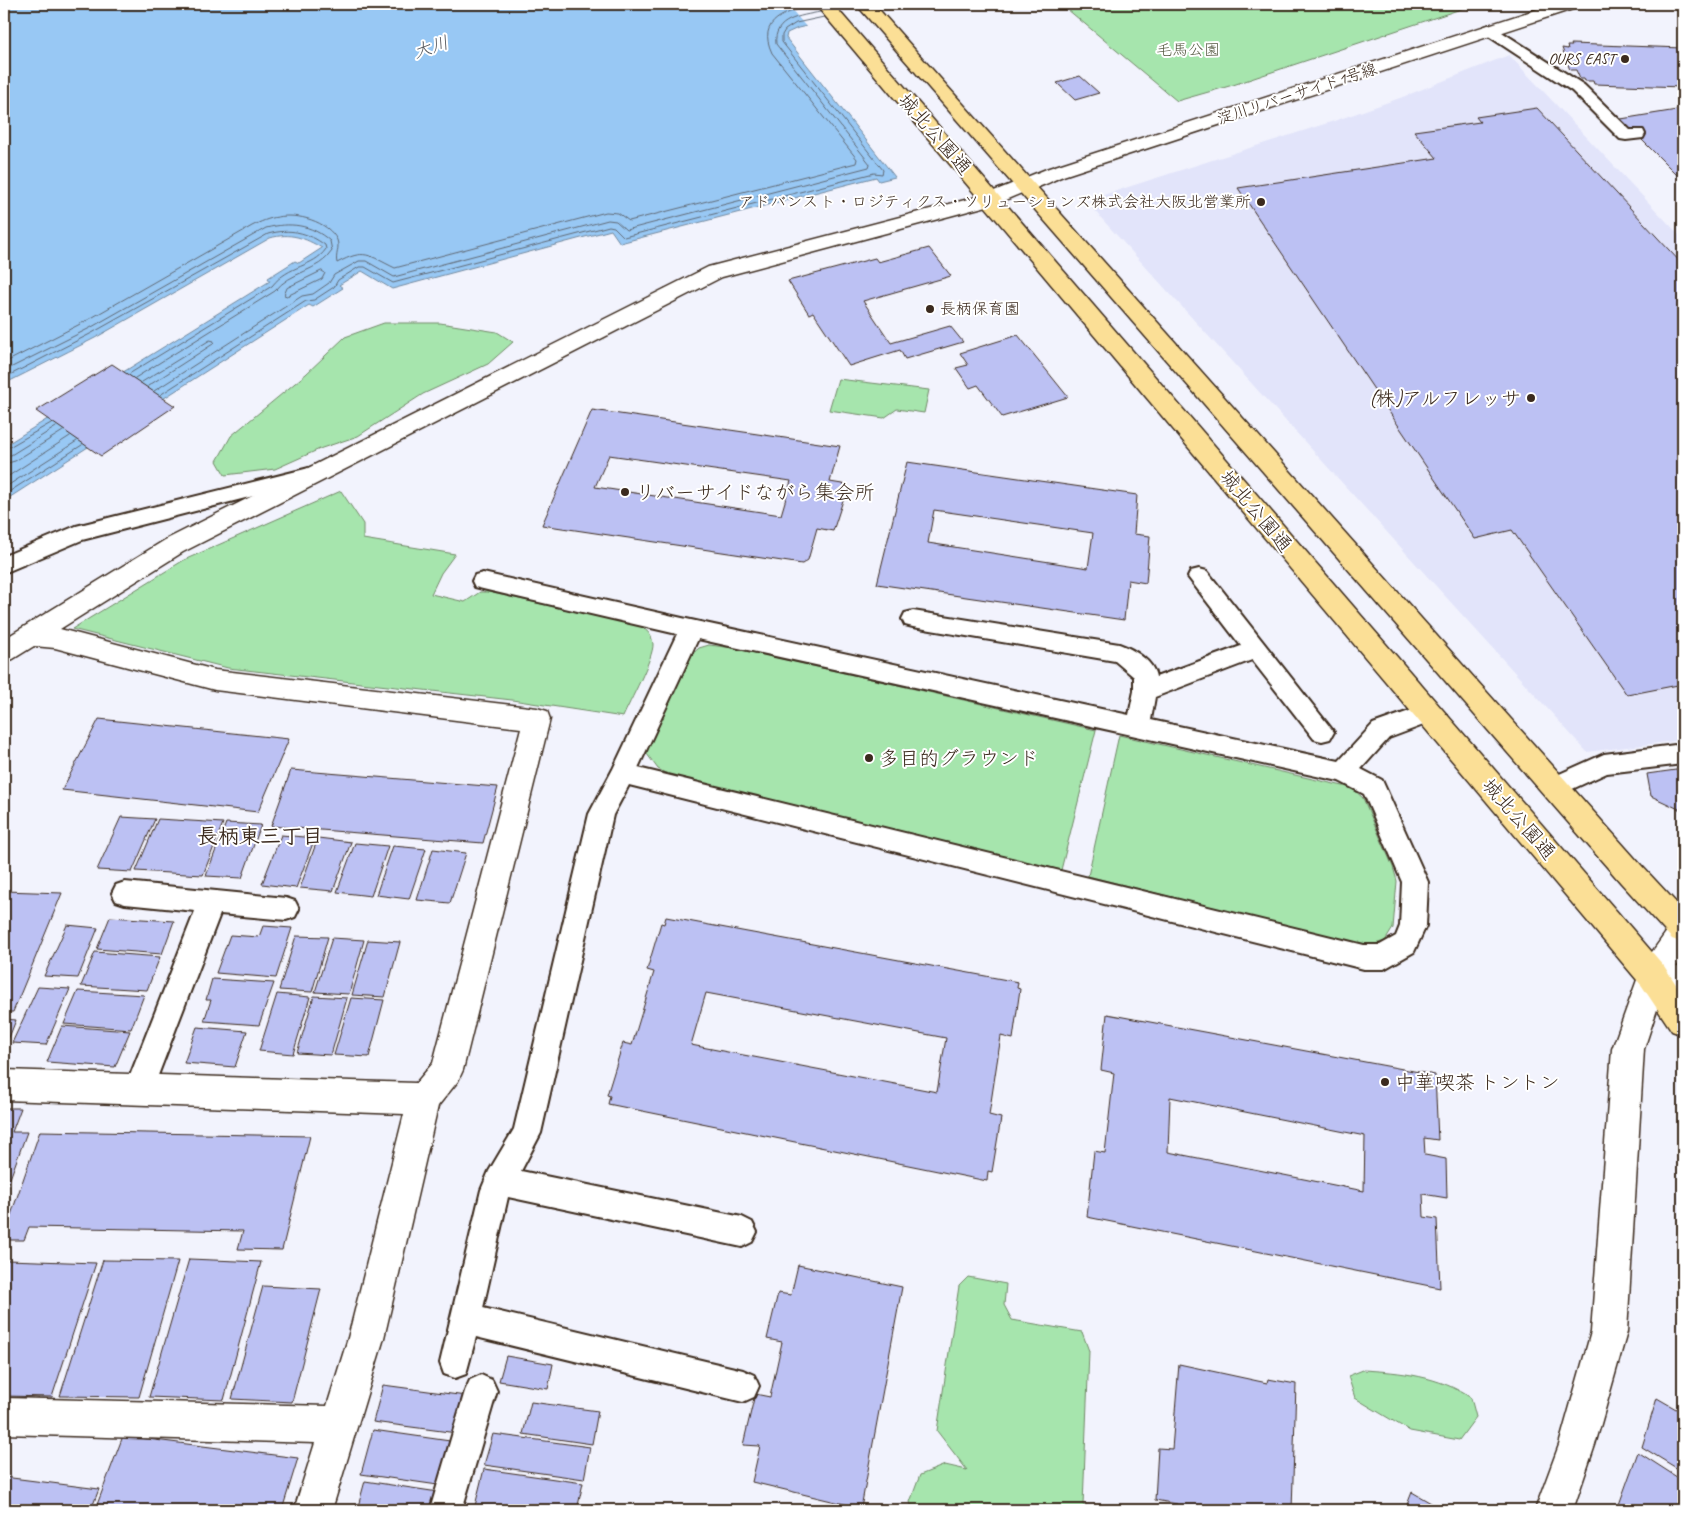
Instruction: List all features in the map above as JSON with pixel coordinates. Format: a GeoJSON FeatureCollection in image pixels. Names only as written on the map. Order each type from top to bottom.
{"type":"FeatureCollection","features":[{"type":"Feature","properties":{"kind":"main road","name":"城北公園通"},"geometry":{"type":"LineString","coordinates":[[824,4],[992,198],[1428,713],[1668,979],[1683,1021]]}},
{"type":"Feature","properties":{"kind":"main road","name":"城北公園通"},"geometry":{"type":"LineString","coordinates":[[866,4],[1683,932]]}},
{"type":"Feature","properties":{"kind":"street","name":"淀川リバーサイド1号線"},"geometry":{"type":"LineString","coordinates":[[4,652],[174,546],[716,272],[992,198],[1056,172],[1570,4]]}},
{"type":"Feature","properties":{"kind":"street"},"geometry":{"type":"LineString","coordinates":[[28,636],[55,638],[215,680],[284,690],[537,719],[447,1070],[424,1099],[366,1338],[313,1510]]}},
{"type":"Feature","properties":{"kind":"street"},"geometry":{"type":"LineString","coordinates":[[1554,1510],[1577,1445],[1609,1332],[1628,1049],[1668,979],[1683,932]]}},
{"type":"Feature","properties":{"kind":"street"},"geometry":{"type":"LineString","coordinates":[[4,1085],[138,1091],[424,1099]]}},
{"type":"Feature","properties":{"kind":"street"},"geometry":{"type":"LineString","coordinates":[[4,1416],[338,1425]]}},
{"type":"Feature","properties":{"kind":"lane"},"geometry":{"type":"LineString","coordinates":[[1489,30],[1578,88],[1626,136],[1637,134]]}},
{"type":"Feature","properties":{"kind":"lane"},"geometry":{"type":"LineString","coordinates":[[4,565],[76,534],[319,472]]}},
{"type":"Feature","properties":{"kind":"lane"},"geometry":{"type":"LineString","coordinates":[[1198,577],[1322,732]]}},
{"type":"Feature","properties":{"kind":"lane"},"geometry":{"type":"LineString","coordinates":[[483,581],[691,629],[1344,772],[1373,787],[1415,882],[1413,926],[1405,944],[1384,957],[1364,957],[622,774]]}},
{"type":"Feature","properties":{"kind":"lane"},"geometry":{"type":"LineString","coordinates":[[913,619],[1119,653],[1127,657],[1145,674],[1145,691],[1138,727]]}},
{"type":"Feature","properties":{"kind":"lane"},"geometry":{"type":"LineString","coordinates":[[455,1363],[495,1190],[527,1133],[601,814],[691,629]]}},
{"type":"Feature","properties":{"kind":"lane"},"geometry":{"type":"LineString","coordinates":[[1145,691],[1256,649]]}},
{"type":"Feature","properties":{"kind":"lane"},"geometry":{"type":"LineString","coordinates":[[1344,772],[1381,731],[1428,713]]}},
{"type":"Feature","properties":{"kind":"lane"},"geometry":{"type":"LineString","coordinates":[[1555,787],[1604,764],[1683,754]]}},
{"type":"Feature","properties":{"kind":"lane"},"geometry":{"type":"LineString","coordinates":[[124,893],[286,909]]}},
{"type":"Feature","properties":{"kind":"lane"},"geometry":{"type":"LineString","coordinates":[[138,1091],[212,902]]}},
{"type":"Feature","properties":{"kind":"lane"},"geometry":{"type":"LineString","coordinates":[[499,1181],[742,1232]]}},
{"type":"Feature","properties":{"kind":"lane"},"geometry":{"type":"LineString","coordinates":[[465,1319],[743,1386]]}},
{"type":"Feature","properties":{"kind":"lane"},"geometry":{"type":"LineString","coordinates":[[446,1510],[481,1391]]}},
{"type":"Feature","properties":{"kind":"shaded area","name":"(株)アルフレッサ"},"geometry":{"type":"Polygon","coordinates":[[[1509,55],[1683,239],[1683,740],[1587,752],[1092,208],[1097,197],[1337,120],[1400,98],[1509,55]]]}},
{"type":"Feature","properties":{"kind":"green space","name":"毛馬公園"},"geometry":{"type":"Polygon","coordinates":[[[1061,4],[1476,4],[1233,85],[1177,101],[1061,4]]]}},
{"type":"Feature","properties":{"kind":"green space"},"geometry":{"type":"Polygon","coordinates":[[[384,323],[440,323],[497,332],[513,342],[488,364],[423,394],[358,436],[322,448],[275,469],[225,475],[217,461],[231,436],[306,374],[345,337],[384,323]]]}},
{"type":"Feature","properties":{"kind":"green space"},"geometry":{"type":"Polygon","coordinates":[[[838,379],[929,390],[924,413],[897,409],[884,418],[829,410],[838,379]]]}},
{"type":"Feature","properties":{"kind":"green space"},"geometry":{"type":"Polygon","coordinates":[[[341,491],[363,524],[363,539],[455,554],[441,573],[431,594],[465,602],[480,592],[488,592],[640,626],[645,629],[652,638],[653,644],[650,659],[623,717],[512,700],[228,668],[72,629],[184,560],[341,491]]]}},
{"type":"Feature","properties":{"kind":"green space","name":"多目的グラウンド"},"geometry":{"type":"Polygon","coordinates":[[[709,645],[734,648],[1096,730],[1061,870],[669,775],[658,769],[647,754],[649,742],[691,655],[699,648],[709,645]]]}},
{"type":"Feature","properties":{"kind":"green space"},"geometry":{"type":"Polygon","coordinates":[[[1119,735],[1352,788],[1363,798],[1393,867],[1397,881],[1393,928],[1385,941],[1371,945],[1351,942],[1088,876],[1119,735]]]}},
{"type":"Feature","properties":{"kind":"green space"},"geometry":{"type":"Polygon","coordinates":[[[968,1277],[1006,1284],[1004,1305],[1012,1320],[1082,1332],[1089,1351],[1083,1505],[1104,1510],[913,1510],[910,1502],[920,1475],[945,1465],[967,1470],[937,1431],[959,1286],[968,1277]]]}},
{"type":"Feature","properties":{"kind":"green space"},"geometry":{"type":"Polygon","coordinates":[[[1363,1370],[1419,1376],[1446,1385],[1471,1398],[1476,1417],[1459,1440],[1410,1431],[1355,1398],[1348,1376],[1363,1370]]]}},
{"type":"Feature","properties":{"kind":"water","name":"大川"},"geometry":{"type":"Polygon","coordinates":[[[4,4],[904,4],[798,28],[787,33],[786,38],[895,177],[879,181],[876,177],[620,243],[611,230],[392,289],[362,271],[339,285],[343,288],[313,307],[309,305],[4,501],[4,446],[270,281],[268,278],[295,261],[299,263],[322,248],[310,241],[297,237],[277,236],[270,238],[95,338],[4,384],[4,4]]]}},
{"type":"Feature","properties":{"kind":"pier"},"geometry":{"type":"Polygon","coordinates":[[[787,4],[903,4],[905,6],[807,28],[787,4]]]}},
{"type":"Feature","properties":{"kind":"building","name":"OURS EAST"},"geometry":{"type":"Polygon","coordinates":[[[1571,44],[1683,48],[1683,87],[1594,84],[1593,81],[1585,81],[1580,79],[1576,70],[1570,70],[1562,48],[1568,49],[1567,46],[1572,46],[1571,44]]]}},
{"type":"Feature","properties":{"kind":"building"},"geometry":{"type":"Polygon","coordinates":[[[1080,76],[1099,93],[1075,100],[1057,83],[1080,76]]]}},
{"type":"Feature","properties":{"kind":"building","name":"(株)アルフレッサ"},"geometry":{"type":"Polygon","coordinates":[[[1537,108],[1683,265],[1683,684],[1627,695],[1512,530],[1475,539],[1238,188],[1437,158],[1414,131],[1480,122],[1476,117],[1537,108]]]}},
{"type":"Feature","properties":{"kind":"building"},"geometry":{"type":"Polygon","coordinates":[[[1683,109],[1683,181],[1621,119],[1683,109]]]}},
{"type":"Feature","properties":{"kind":"building"},"geometry":{"type":"Polygon","coordinates":[[[929,248],[951,276],[863,301],[891,343],[950,326],[963,342],[905,359],[900,350],[849,366],[813,312],[809,314],[788,281],[875,258],[878,262],[929,248]]]}},
{"type":"Feature","properties":{"kind":"building"},"geometry":{"type":"Polygon","coordinates":[[[1018,335],[1068,397],[1002,417],[978,385],[970,388],[956,368],[968,365],[960,353],[1018,335]]]}},
{"type":"Feature","properties":{"kind":"building"},"geometry":{"type":"Polygon","coordinates":[[[112,364],[175,406],[101,456],[36,411],[112,364]]]}},
{"type":"Feature","properties":{"kind":"building"},"geometry":{"type":"Polygon","coordinates":[[[592,410],[840,446],[830,482],[848,485],[833,531],[817,528],[808,560],[802,564],[542,525],[592,410]],[[609,455],[595,487],[781,515],[791,481],[609,455]]]}},
{"type":"Feature","properties":{"kind":"building"},"geometry":{"type":"Polygon","coordinates":[[[907,462],[1137,495],[1134,534],[1150,536],[1146,583],[1128,580],[1124,620],[877,584],[907,462]],[[934,510],[928,543],[1088,568],[1093,533],[934,510]]]}},
{"type":"Feature","properties":{"kind":"building"},"geometry":{"type":"Polygon","coordinates":[[[99,719],[289,739],[258,812],[62,790],[99,719]]]}},
{"type":"Feature","properties":{"kind":"building"},"geometry":{"type":"Polygon","coordinates":[[[1683,769],[1683,811],[1651,796],[1647,774],[1683,769]]]}},
{"type":"Feature","properties":{"kind":"building"},"geometry":{"type":"Polygon","coordinates":[[[291,770],[498,787],[483,843],[271,826],[291,770]]]}},
{"type":"Feature","properties":{"kind":"building"},"geometry":{"type":"Polygon","coordinates":[[[121,817],[155,819],[132,872],[97,870],[121,817]]]}},
{"type":"Feature","properties":{"kind":"building"},"geometry":{"type":"Polygon","coordinates":[[[158,819],[223,823],[203,875],[136,871],[158,819]]]}},
{"type":"Feature","properties":{"kind":"building"},"geometry":{"type":"Polygon","coordinates":[[[226,823],[261,825],[242,878],[206,876],[226,823]]]}},
{"type":"Feature","properties":{"kind":"building"},"geometry":{"type":"Polygon","coordinates":[[[281,835],[315,838],[296,888],[262,884],[281,835]]]}},
{"type":"Feature","properties":{"kind":"building"},"geometry":{"type":"Polygon","coordinates":[[[318,838],[351,842],[333,891],[300,888],[318,838]]]}},
{"type":"Feature","properties":{"kind":"building"},"geometry":{"type":"Polygon","coordinates":[[[355,843],[388,846],[371,896],[337,892],[355,843]]]}},
{"type":"Feature","properties":{"kind":"building"},"geometry":{"type":"Polygon","coordinates":[[[393,846],[426,849],[409,899],[376,895],[393,846]]]}},
{"type":"Feature","properties":{"kind":"building"},"geometry":{"type":"Polygon","coordinates":[[[433,849],[466,853],[450,903],[417,900],[433,849]]]}},
{"type":"Feature","properties":{"kind":"building"},"geometry":{"type":"Polygon","coordinates":[[[4,891],[62,893],[13,1012],[4,1012],[4,891]]]}},
{"type":"Feature","properties":{"kind":"building"},"geometry":{"type":"Polygon","coordinates":[[[110,917],[174,921],[162,954],[97,949],[110,917]]]}},
{"type":"Feature","properties":{"kind":"building"},"geometry":{"type":"Polygon","coordinates":[[[666,917],[1018,982],[1017,988],[1020,989],[1013,1039],[1001,1036],[989,1115],[1001,1118],[992,1172],[988,1171],[987,1181],[608,1104],[610,1096],[607,1095],[623,1043],[632,1045],[654,972],[647,970],[661,923],[664,924],[666,917]],[[706,993],[691,1045],[937,1092],[946,1038],[706,993]]]}},
{"type":"Feature","properties":{"kind":"building"},"geometry":{"type":"Polygon","coordinates":[[[67,925],[98,928],[78,978],[44,976],[67,925]]]}},
{"type":"Feature","properties":{"kind":"building"},"geometry":{"type":"Polygon","coordinates":[[[263,926],[292,928],[276,978],[216,973],[230,935],[259,937],[263,926]]]}},
{"type":"Feature","properties":{"kind":"building"},"geometry":{"type":"Polygon","coordinates":[[[296,936],[328,937],[312,992],[279,990],[296,936]]]}},
{"type":"Feature","properties":{"kind":"building"},"geometry":{"type":"Polygon","coordinates":[[[332,938],[364,940],[349,994],[315,992],[332,938]]]}},
{"type":"Feature","properties":{"kind":"building"},"geometry":{"type":"Polygon","coordinates":[[[368,940],[400,942],[385,997],[352,995],[368,940]]]}},
{"type":"Feature","properties":{"kind":"building"},"geometry":{"type":"Polygon","coordinates":[[[95,952],[160,957],[147,990],[81,986],[95,952]]]}},
{"type":"Feature","properties":{"kind":"building"},"geometry":{"type":"Polygon","coordinates":[[[212,979],[274,983],[259,1025],[204,1021],[211,1000],[206,1000],[212,979]]]}},
{"type":"Feature","properties":{"kind":"building"},"geometry":{"type":"Polygon","coordinates":[[[38,987],[70,989],[46,1045],[12,1043],[38,987]]]}},
{"type":"Feature","properties":{"kind":"building"},"geometry":{"type":"Polygon","coordinates":[[[78,991],[144,995],[131,1029],[64,1024],[78,991]]]}},
{"type":"Feature","properties":{"kind":"building"},"geometry":{"type":"Polygon","coordinates":[[[277,994],[310,997],[293,1054],[259,1051],[277,994]]]}},
{"type":"Feature","properties":{"kind":"building"},"geometry":{"type":"Polygon","coordinates":[[[314,996],[347,998],[331,1055],[297,1053],[314,996]]]}},
{"type":"Feature","properties":{"kind":"building"},"geometry":{"type":"Polygon","coordinates":[[[351,998],[384,1000],[369,1057],[334,1055],[351,998]]]}},
{"type":"Feature","properties":{"kind":"building"},"geometry":{"type":"Polygon","coordinates":[[[1107,1014],[1435,1075],[1438,1140],[1424,1138],[1425,1155],[1446,1159],[1447,1198],[1423,1194],[1424,1217],[1437,1219],[1440,1288],[1087,1217],[1094,1151],[1105,1153],[1114,1073],[1101,1070],[1107,1014]],[[1170,1097],[1168,1152],[1364,1191],[1365,1136],[1170,1097]]]}},
{"type":"Feature","properties":{"kind":"building"},"geometry":{"type":"Polygon","coordinates":[[[4,1019],[16,1020],[4,1050],[4,1019]]]}},
{"type":"Feature","properties":{"kind":"building"},"geometry":{"type":"Polygon","coordinates":[[[62,1026],[130,1031],[115,1067],[47,1062],[62,1026]]]}},
{"type":"Feature","properties":{"kind":"building"},"geometry":{"type":"Polygon","coordinates":[[[197,1027],[247,1031],[235,1067],[184,1063],[197,1027]]]}},
{"type":"Feature","properties":{"kind":"building"},"geometry":{"type":"Polygon","coordinates":[[[4,1108],[21,1108],[12,1132],[27,1132],[4,1195],[4,1108]]]}},
{"type":"Feature","properties":{"kind":"building"},"geometry":{"type":"Polygon","coordinates":[[[40,1131],[310,1136],[282,1250],[238,1249],[243,1231],[29,1227],[24,1240],[4,1240],[4,1235],[40,1131]]]}},
{"type":"Feature","properties":{"kind":"building"},"geometry":{"type":"Polygon","coordinates":[[[189,1259],[261,1262],[224,1400],[149,1397],[189,1259]]]}},
{"type":"Feature","properties":{"kind":"building"},"geometry":{"type":"Polygon","coordinates":[[[7,1260],[96,1263],[52,1397],[4,1396],[4,1268],[7,1260]]]}},
{"type":"Feature","properties":{"kind":"building"},"geometry":{"type":"Polygon","coordinates":[[[103,1260],[178,1261],[139,1397],[60,1396],[103,1260]]]}},
{"type":"Feature","properties":{"kind":"building"},"geometry":{"type":"Polygon","coordinates":[[[798,1265],[902,1287],[861,1508],[752,1482],[760,1446],[743,1445],[755,1394],[770,1397],[782,1342],[767,1339],[778,1293],[791,1295],[798,1265]]]}},
{"type":"Feature","properties":{"kind":"building"},"geometry":{"type":"Polygon","coordinates":[[[263,1286],[321,1289],[292,1402],[232,1399],[263,1286]]]}},
{"type":"Feature","properties":{"kind":"building"},"geometry":{"type":"Polygon","coordinates":[[[506,1356],[553,1364],[548,1389],[499,1381],[506,1356]]]}},
{"type":"Feature","properties":{"kind":"building"},"geometry":{"type":"Polygon","coordinates":[[[1179,1364],[1267,1383],[1268,1379],[1296,1384],[1292,1510],[1176,1510],[1177,1504],[1155,1500],[1158,1448],[1172,1449],[1179,1364]]]}},
{"type":"Feature","properties":{"kind":"building"},"geometry":{"type":"Polygon","coordinates":[[[383,1385],[466,1396],[457,1433],[373,1422],[383,1385]]]}},
{"type":"Feature","properties":{"kind":"building"},"geometry":{"type":"Polygon","coordinates":[[[1657,1398],[1683,1413],[1683,1472],[1642,1447],[1657,1398]]]}},
{"type":"Feature","properties":{"kind":"building"},"geometry":{"type":"Polygon","coordinates":[[[531,1402],[598,1411],[592,1444],[523,1434],[531,1402]]]}},
{"type":"Feature","properties":{"kind":"building"},"geometry":{"type":"Polygon","coordinates":[[[373,1430],[457,1442],[445,1486],[361,1474],[373,1430]]]}},
{"type":"Feature","properties":{"kind":"building"},"geometry":{"type":"Polygon","coordinates":[[[493,1434],[590,1447],[584,1479],[484,1465],[493,1434]]]}},
{"type":"Feature","properties":{"kind":"building"},"geometry":{"type":"Polygon","coordinates":[[[123,1436],[298,1458],[282,1510],[95,1510],[123,1436]]]}},
{"type":"Feature","properties":{"kind":"building"},"geometry":{"type":"Polygon","coordinates":[[[1638,1452],[1683,1481],[1683,1510],[1617,1510],[1638,1452]]]}},
{"type":"Feature","properties":{"kind":"building"},"geometry":{"type":"Polygon","coordinates":[[[484,1469],[583,1483],[577,1510],[505,1510],[475,1506],[484,1469]]]}},
{"type":"Feature","properties":{"kind":"building"},"geometry":{"type":"Polygon","coordinates":[[[4,1477],[99,1489],[91,1510],[4,1510],[4,1477]]]}},
{"type":"Feature","properties":{"kind":"building"},"geometry":{"type":"Polygon","coordinates":[[[365,1481],[438,1492],[433,1510],[357,1510],[365,1481]]]}},
{"type":"Feature","properties":{"kind":"building"},"geometry":{"type":"Polygon","coordinates":[[[1412,1492],[1443,1510],[1405,1510],[1412,1492]]]}},
{"type":"Feature","properties":{"kind":"place","name":"OURS EAST"},"geometry":{"type":"Point","coordinates":[1625,59]}},
{"type":"Feature","properties":{"kind":"place","name":"アドバンスト・ロジティクス・ソリューションズ株式会社大阪北営業所"},"geometry":{"type":"Point","coordinates":[1261,202]}},
{"type":"Feature","properties":{"kind":"place","name":"長柄保育園"},"geometry":{"type":"Point","coordinates":[930,309]}},
{"type":"Feature","properties":{"kind":"place","name":"(株)アルフレッサ"},"geometry":{"type":"Point","coordinates":[1531,398]}},
{"type":"Feature","properties":{"kind":"place","name":"リバーサイドながら集会所"},"geometry":{"type":"Point","coordinates":[625,492]}},
{"type":"Feature","properties":{"kind":"place","name":"多目的グラウンド"},"geometry":{"type":"Point","coordinates":[869,758]}},
{"type":"Feature","properties":{"kind":"place","name":"中華喫茶 トントン"},"geometry":{"type":"Point","coordinates":[1385,1082]}},
{"type":"Feature","properties":{"kind":"district","name":"長柄東三丁目"},"geometry":{"type":"Point","coordinates":[260,836]}}]}
